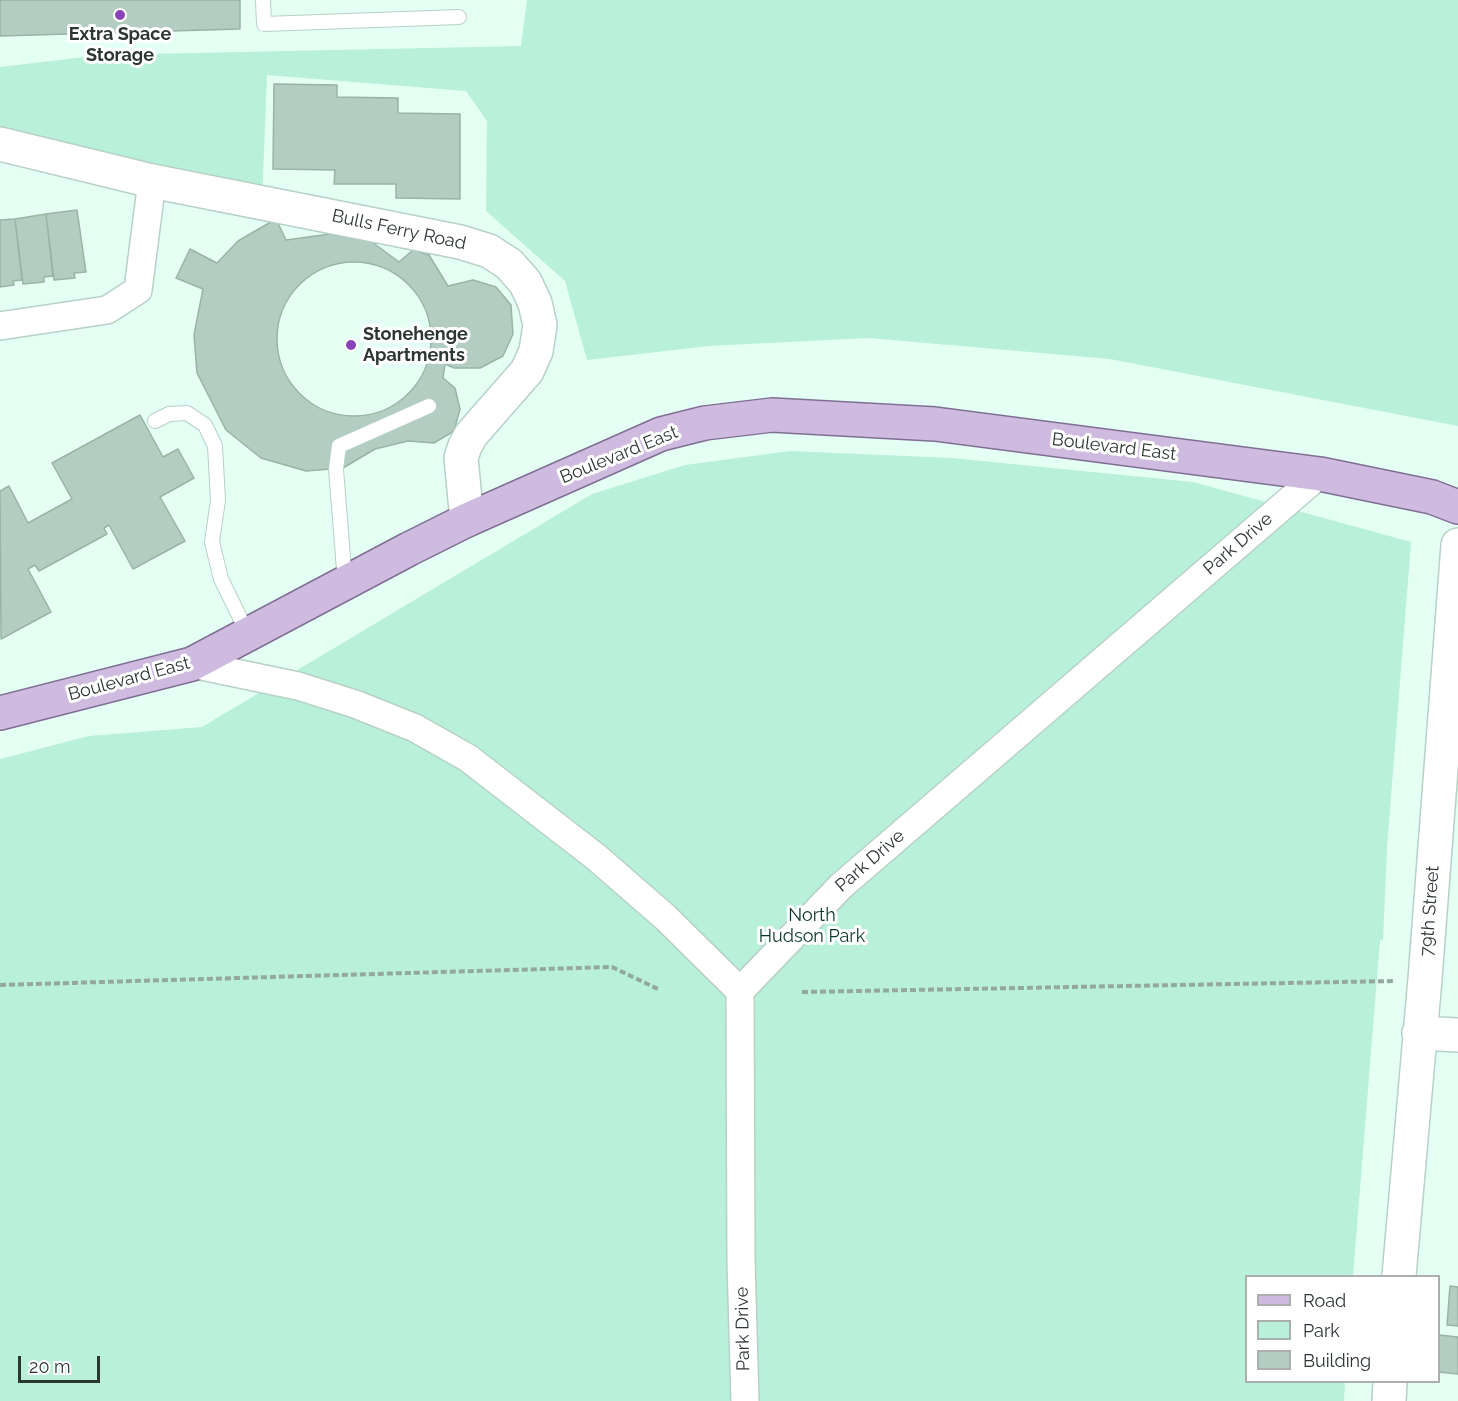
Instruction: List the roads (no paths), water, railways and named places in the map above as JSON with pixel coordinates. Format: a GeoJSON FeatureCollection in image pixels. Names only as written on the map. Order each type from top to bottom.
{"type":"FeatureCollection","features":[{"type":"Feature","properties":{"kind":"main road","name":"Boulevard East"},"geometry":{"type":"LineString","coordinates":[[0,713],[192,664],[467,520],[661,434],[705,423],[772,415],[935,424],[1320,474],[1432,497],[1458,507]]}},
{"type":"Feature","properties":{"kind":"street","name":"Bulls Ferry Road"},"geometry":{"type":"LineString","coordinates":[[0,144],[152,181],[460,242],[489,251],[508,264],[525,282],[535,303],[540,325],[536,351],[527,371],[471,435],[465,446],[461,458],[467,520]]}},
{"type":"Feature","properties":{"kind":"street"},"geometry":{"type":"LineString","coordinates":[[0,326],[107,310],[138,290],[152,181]]}},
{"type":"Feature","properties":{"kind":"street","name":"Park Drive"},"geometry":{"type":"LineString","coordinates":[[745,1401],[741,1248],[740,991],[841,886],[1320,474]]}},
{"type":"Feature","properties":{"kind":"street","name":"79th Street"},"geometry":{"type":"LineString","coordinates":[[1399,1275],[1425,979],[1458,544]]}},
{"type":"Feature","properties":{"kind":"street"},"geometry":{"type":"LineString","coordinates":[[192,664],[298,687],[355,704],[415,728],[468,759],[596,856],[665,916],[740,991]]}},
{"type":"Feature","properties":{"kind":"street"},"geometry":{"type":"LineString","coordinates":[[1419,1033],[1458,1035]]}},
{"type":"Feature","properties":{"kind":"street"},"geometry":{"type":"LineString","coordinates":[[1389,1401],[1390,1383]]}},
{"type":"Feature","properties":{"kind":"lane"},"geometry":{"type":"LineString","coordinates":[[263,0],[264,24],[459,17]]}},
{"type":"Feature","properties":{"kind":"lane"},"geometry":{"type":"LineString","coordinates":[[345,584],[336,476],[339,446],[429,406]]}},
{"type":"Feature","properties":{"kind":"lane"},"geometry":{"type":"LineString","coordinates":[[155,421],[169,414],[187,413],[205,424],[215,446],[218,500],[212,542],[221,579],[248,634]]}},
{"type":"Feature","properties":{"kind":"place","name":"Extra Space Storage"},"geometry":{"type":"Point","coordinates":[120,15]}},
{"type":"Feature","properties":{"kind":"place","name":"Stonehenge Apartments"},"geometry":{"type":"Point","coordinates":[351,345]}},
{"type":"Feature","properties":{"kind":"park label","name":"North Hudson Park"},"geometry":{"type":"Point","coordinates":[812,926]}}]}
